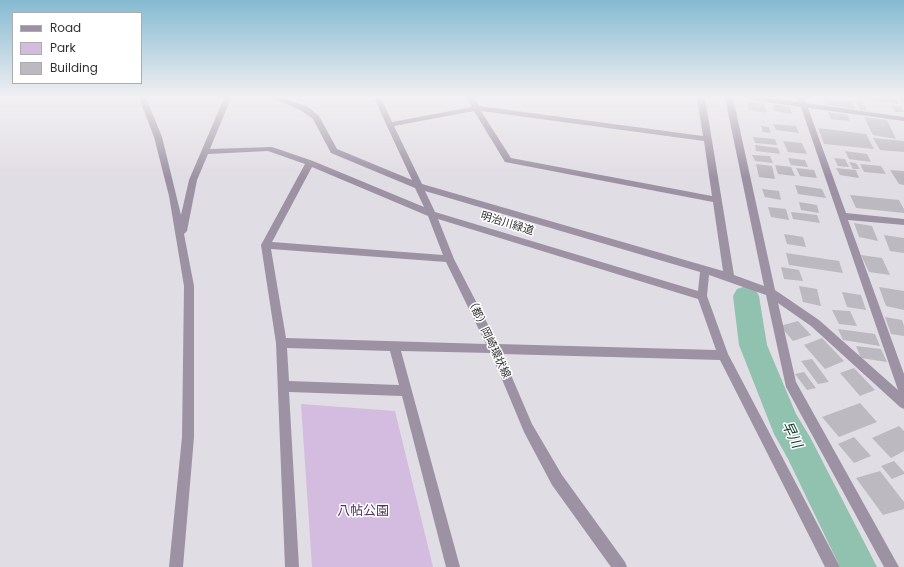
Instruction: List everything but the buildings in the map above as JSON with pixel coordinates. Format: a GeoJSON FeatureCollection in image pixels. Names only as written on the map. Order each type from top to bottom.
{"type":"FeatureCollection","features":[{"type":"Feature","properties":{"kind":"street"},"geometry":{"type":"LineString","coordinates":[[153,124],[158,137],[173,196],[189,286],[188,437],[176,567]]}},
{"type":"Feature","properties":{"kind":"street"},"geometry":{"type":"LineString","coordinates":[[180,237],[193,180],[217,124]]}},
{"type":"Feature","properties":{"kind":"street","name":"明治川緑道"},"geometry":{"type":"LineString","coordinates":[[320,124],[334,151],[419,186],[705,270],[772,292],[815,323],[904,403]]}},
{"type":"Feature","properties":{"kind":"street"},"geometry":{"type":"LineString","coordinates":[[487,124],[508,160],[717,200]]}},
{"type":"Feature","properties":{"kind":"street"},"geometry":{"type":"LineString","coordinates":[[600,124],[708,139]]}},
{"type":"Feature","properties":{"kind":"street"},"geometry":{"type":"LineString","coordinates":[[706,124],[729,278]]}},
{"type":"Feature","properties":{"kind":"street"},"geometry":{"type":"LineString","coordinates":[[736,124],[790,383],[892,567]]}},
{"type":"Feature","properties":{"kind":"street"},"geometry":{"type":"LineString","coordinates":[[810,124],[904,390]]}},
{"type":"Feature","properties":{"kind":"street","name":"（都）岡崎環状線"},"geometry":{"type":"LineString","coordinates":[[390,125],[432,214],[449,259],[494,348],[528,428],[558,480],[592,530],[620,567]]}},
{"type":"Feature","properties":{"kind":"street","name":"明治川緑道"},"geometry":{"type":"LineString","coordinates":[[206,152],[269,149],[310,163],[432,214],[702,296]]}},
{"type":"Feature","properties":{"kind":"street"},"geometry":{"type":"LineString","coordinates":[[292,567],[281,342],[266,245],[310,163]]}},
{"type":"Feature","properties":{"kind":"street"},"geometry":{"type":"LineString","coordinates":[[843,216],[904,222]]}},
{"type":"Feature","properties":{"kind":"street"},"geometry":{"type":"LineString","coordinates":[[266,245],[449,259]]}},
{"type":"Feature","properties":{"kind":"street"},"geometry":{"type":"LineString","coordinates":[[705,270],[702,296],[723,355],[833,567]]}},
{"type":"Feature","properties":{"kind":"street"},"geometry":{"type":"LineString","coordinates":[[281,342],[723,355]]}},
{"type":"Feature","properties":{"kind":"street"},"geometry":{"type":"LineString","coordinates":[[394,346],[453,567]]}},
{"type":"Feature","properties":{"kind":"street"},"geometry":{"type":"LineString","coordinates":[[283,386],[406,391]]}},
{"type":"Feature","properties":{"kind":"green space","name":"八帖公園"},"geometry":{"type":"Polygon","coordinates":[[[301,404],[395,411],[433,567],[312,567],[301,404]]]}},
{"type":"Feature","properties":{"kind":"waterway","name":"早川"},"geometry":{"type":"LineString","coordinates":[[746,296],[753,345],[785,424],[799,448],[859,567]]}}]}
